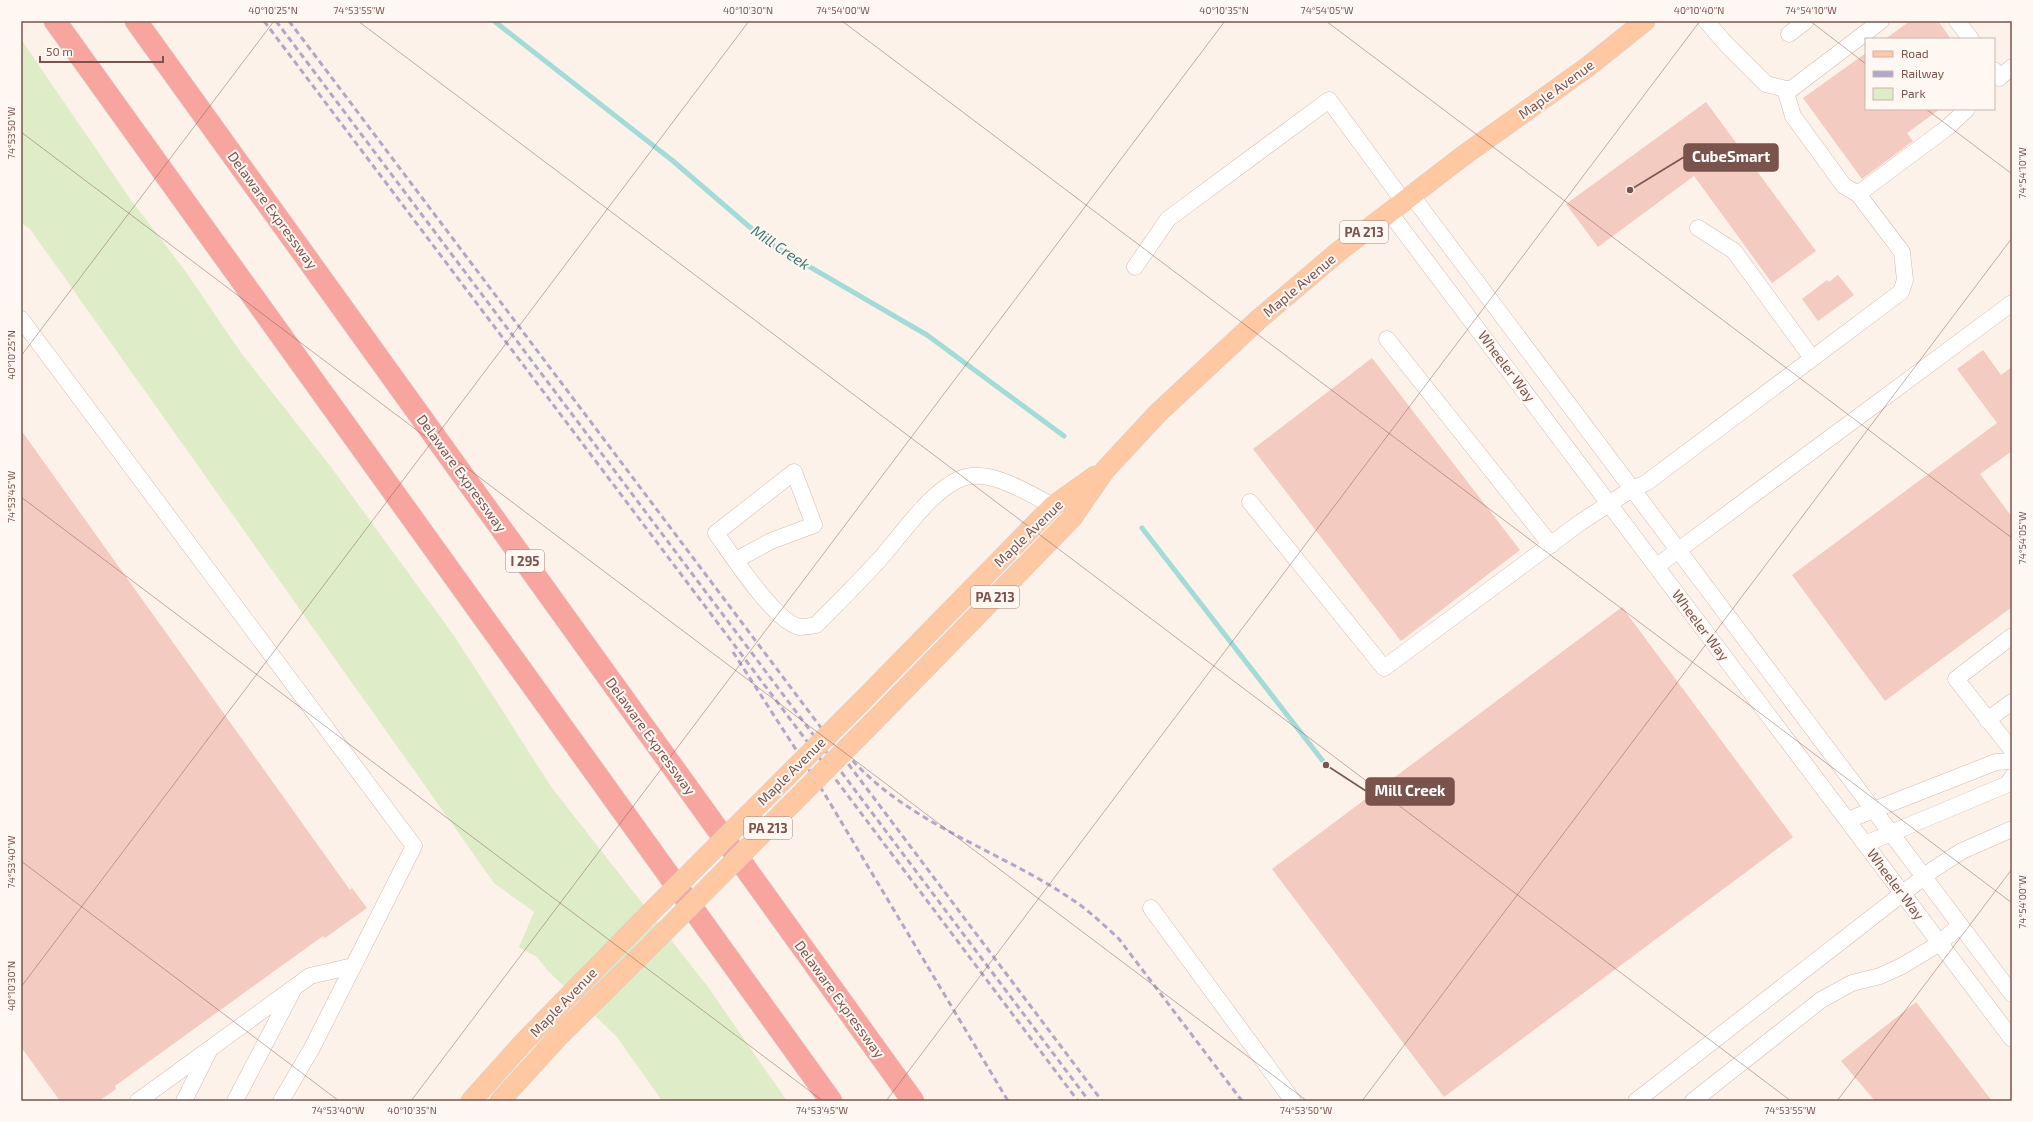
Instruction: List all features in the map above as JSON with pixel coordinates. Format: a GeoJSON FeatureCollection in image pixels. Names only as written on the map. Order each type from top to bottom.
{"type":"FeatureCollection","features":[{"type":"Feature","properties":{"kind":"highway"},"geometry":{"type":"LineString","coordinates":[[55,21],[831,1101]]}},
{"type":"Feature","properties":{"kind":"highway","name":"Delaware Expressway"},"geometry":{"type":"LineString","coordinates":[[136,21],[913,1101]]}},
{"type":"Feature","properties":{"kind":"main road","name":"Maple Avenue"},"geometry":{"type":"LineString","coordinates":[[500,1101],[559,1036],[877,718],[1072,518],[1105,470],[1158,413],[1254,324],[1338,252],[1463,156],[1586,68],[1645,21]]}},
{"type":"Feature","properties":{"kind":"main road","name":"Maple Avenue"},"geometry":{"type":"LineString","coordinates":[[471,1101],[522,1044],[647,916],[863,700],[1053,506],[1105,470]]}},
{"type":"Feature","properties":{"kind":"street"},"geometry":{"type":"LineString","coordinates":[[1706,21],[1726,44],[1766,84],[1790,90],[1881,21]]}},
{"type":"Feature","properties":{"kind":"street"},"geometry":{"type":"LineString","coordinates":[[1789,34],[1806,21]]}},
{"type":"Feature","properties":{"kind":"street"},"geometry":{"type":"LineString","coordinates":[[1958,21],[1970,38]]}},
{"type":"Feature","properties":{"kind":"street"},"geometry":{"type":"LineString","coordinates":[[1996,77],[2012,67]]}},
{"type":"Feature","properties":{"kind":"street"},"geometry":{"type":"LineString","coordinates":[[1250,502],[1384,668],[1550,545],[1610,503],[1632,489],[1646,483],[1902,292],[1906,280],[1902,252],[1858,194],[1844,186],[1793,116],[1785,89]]}},
{"type":"Feature","properties":{"kind":"street"},"geometry":{"type":"LineString","coordinates":[[1136,267],[1168,219],[1329,100],[1402,204]]}},
{"type":"Feature","properties":{"kind":"street"},"geometry":{"type":"LineString","coordinates":[[1858,194],[1948,126],[1966,110]]}},
{"type":"Feature","properties":{"kind":"street","name":"Wheeler Way"},"geometry":{"type":"LineString","coordinates":[[1402,204],[1632,489],[2012,994]]}},
{"type":"Feature","properties":{"kind":"street","name":"Wheeler Way"},"geometry":{"type":"LineString","coordinates":[[1402,204],[1610,503],[2012,1039]]}},
{"type":"Feature","properties":{"kind":"street"},"geometry":{"type":"LineString","coordinates":[[1698,228],[1734,251],[1812,358]]}},
{"type":"Feature","properties":{"kind":"street"},"geometry":{"type":"LineString","coordinates":[[1657,566],[2012,303]]}},
{"type":"Feature","properties":{"kind":"street"},"geometry":{"type":"LineString","coordinates":[[21,318],[414,846],[312,1048],[281,1101]]}},
{"type":"Feature","properties":{"kind":"street"},"geometry":{"type":"LineString","coordinates":[[1387,340],[1550,545]]}},
{"type":"Feature","properties":{"kind":"street"},"geometry":{"type":"LineString","coordinates":[[736,560],[772,541],[814,525],[794,472],[716,533],[736,560],[781,617],[800,627],[816,625],[880,560],[922,509],[947,484],[966,476],[993,478],[1014,485],[1053,506]]}},
{"type":"Feature","properties":{"kind":"street"},"geometry":{"type":"LineString","coordinates":[[2012,636],[1956,679],[2012,750]]}},
{"type":"Feature","properties":{"kind":"street"},"geometry":{"type":"LineString","coordinates":[[1987,720],[2012,702]]}},
{"type":"Feature","properties":{"kind":"street"},"geometry":{"type":"LineString","coordinates":[[1848,820],[1996,762],[2012,761]]}},
{"type":"Feature","properties":{"kind":"street"},"geometry":{"type":"LineString","coordinates":[[1865,844],[2008,784],[2012,777]]}},
{"type":"Feature","properties":{"kind":"street"},"geometry":{"type":"LineString","coordinates":[[1636,1101],[1924,877],[1962,851],[2012,829]]}},
{"type":"Feature","properties":{"kind":"street"},"geometry":{"type":"LineString","coordinates":[[1151,908],[1293,1101]]}},
{"type":"Feature","properties":{"kind":"street"},"geometry":{"type":"LineString","coordinates":[[1693,1101],[1821,1000],[1852,983],[1880,976],[1940,943],[1960,925]]}},
{"type":"Feature","properties":{"kind":"street"},"geometry":{"type":"LineString","coordinates":[[1959,969],[1980,952]]}},
{"type":"Feature","properties":{"kind":"street"},"geometry":{"type":"LineString","coordinates":[[138,1101],[310,976],[353,966]]}},
{"type":"Feature","properties":{"kind":"street"},"geometry":{"type":"LineString","coordinates":[[235,1101],[294,987]]}},
{"type":"Feature","properties":{"kind":"street"},"geometry":{"type":"LineString","coordinates":[[184,1101],[211,1048]]}},
{"type":"Feature","properties":{"kind":"green space"},"geometry":{"type":"Polygon","coordinates":[[[21,39],[128,196],[183,268],[242,354],[331,467],[455,637],[552,788],[708,987],[787,1101],[662,1101],[617,1037],[548,971],[537,957],[519,947],[534,912],[494,883],[30,229],[21,223],[21,39]]]}},
{"type":"Feature","properties":{"kind":"building"},"geometry":{"type":"Polygon","coordinates":[[[1910,21],[1938,21],[1950,38],[1886,38],[1910,21]]]}},
{"type":"Feature","properties":{"kind":"building"},"geometry":{"type":"Polygon","coordinates":[[[1865,54],[1865,110],[1939,110],[1907,133],[1913,141],[1862,179],[1803,98],[1865,54]]]}},
{"type":"Feature","properties":{"kind":"building"},"geometry":{"type":"Polygon","coordinates":[[[1706,102],[1816,251],[1772,283],[1694,176],[1598,247],[1566,204],[1706,102]]]}},
{"type":"Feature","properties":{"kind":"building"},"geometry":{"type":"Polygon","coordinates":[[[1838,275],[1854,295],[1818,321],[1802,299],[1827,280],[1829,282],[1838,275]]]}},
{"type":"Feature","properties":{"kind":"building"},"geometry":{"type":"Polygon","coordinates":[[[1983,350],[2001,375],[2012,367],[2012,451],[1980,474],[2012,517],[2012,607],[1885,701],[1792,575],[1997,423],[1957,369],[1983,350]]]}},
{"type":"Feature","properties":{"kind":"building"},"geometry":{"type":"Polygon","coordinates":[[[1372,358],[1520,550],[1401,641],[1253,449],[1372,358]]]}},
{"type":"Feature","properties":{"kind":"building"},"geometry":{"type":"Polygon","coordinates":[[[21,430],[350,890],[352,888],[367,908],[325,938],[323,936],[115,1086],[116,1089],[99,1101],[60,1101],[21,1047],[21,430]]]}},
{"type":"Feature","properties":{"kind":"building"},"geometry":{"type":"Polygon","coordinates":[[[1622,607],[1793,837],[1444,1097],[1272,869],[1622,607]]]}},
{"type":"Feature","properties":{"kind":"building"},"geometry":{"type":"Polygon","coordinates":[[[1916,1002],[1992,1101],[1875,1101],[1841,1061],[1916,1002]]]}},
{"type":"Feature","properties":{"kind":"waterway","name":"Mill Creek"},"geometry":{"type":"LineString","coordinates":[[494,21],[673,161],[767,242],[927,335],[1064,436]]}},
{"type":"Feature","properties":{"kind":"waterway","name":"Mill Creek"},"geometry":{"type":"LineString","coordinates":[[1142,528],[1326,765]]}},
{"type":"Feature","properties":{"kind":"railway"},"geometry":{"type":"LineString","coordinates":[[264,21],[1078,1101]]}},
{"type":"Feature","properties":{"kind":"railway"},"geometry":{"type":"LineString","coordinates":[[276,21],[1089,1101]]}},
{"type":"Feature","properties":{"kind":"railway"},"geometry":{"type":"LineString","coordinates":[[289,21],[1102,1101]]}},
{"type":"Feature","properties":{"kind":"railway"},"geometry":{"type":"LineString","coordinates":[[733,652],[824,793],[1008,1101]]}},
{"type":"Feature","properties":{"kind":"railway"},"geometry":{"type":"LineString","coordinates":[[846,753],[869,777],[895,798],[952,833],[1041,880],[1076,902],[1101,922],[1119,939],[1242,1101]]}},
{"type":"Feature","properties":{"kind":"place","name":"CubeSmart"},"geometry":{"type":"Point","coordinates":[1630,190]}},
{"type":"Feature","properties":{"kind":"place","name":"Mill Creek"},"geometry":{"type":"Point","coordinates":[1326,765]}}]}
